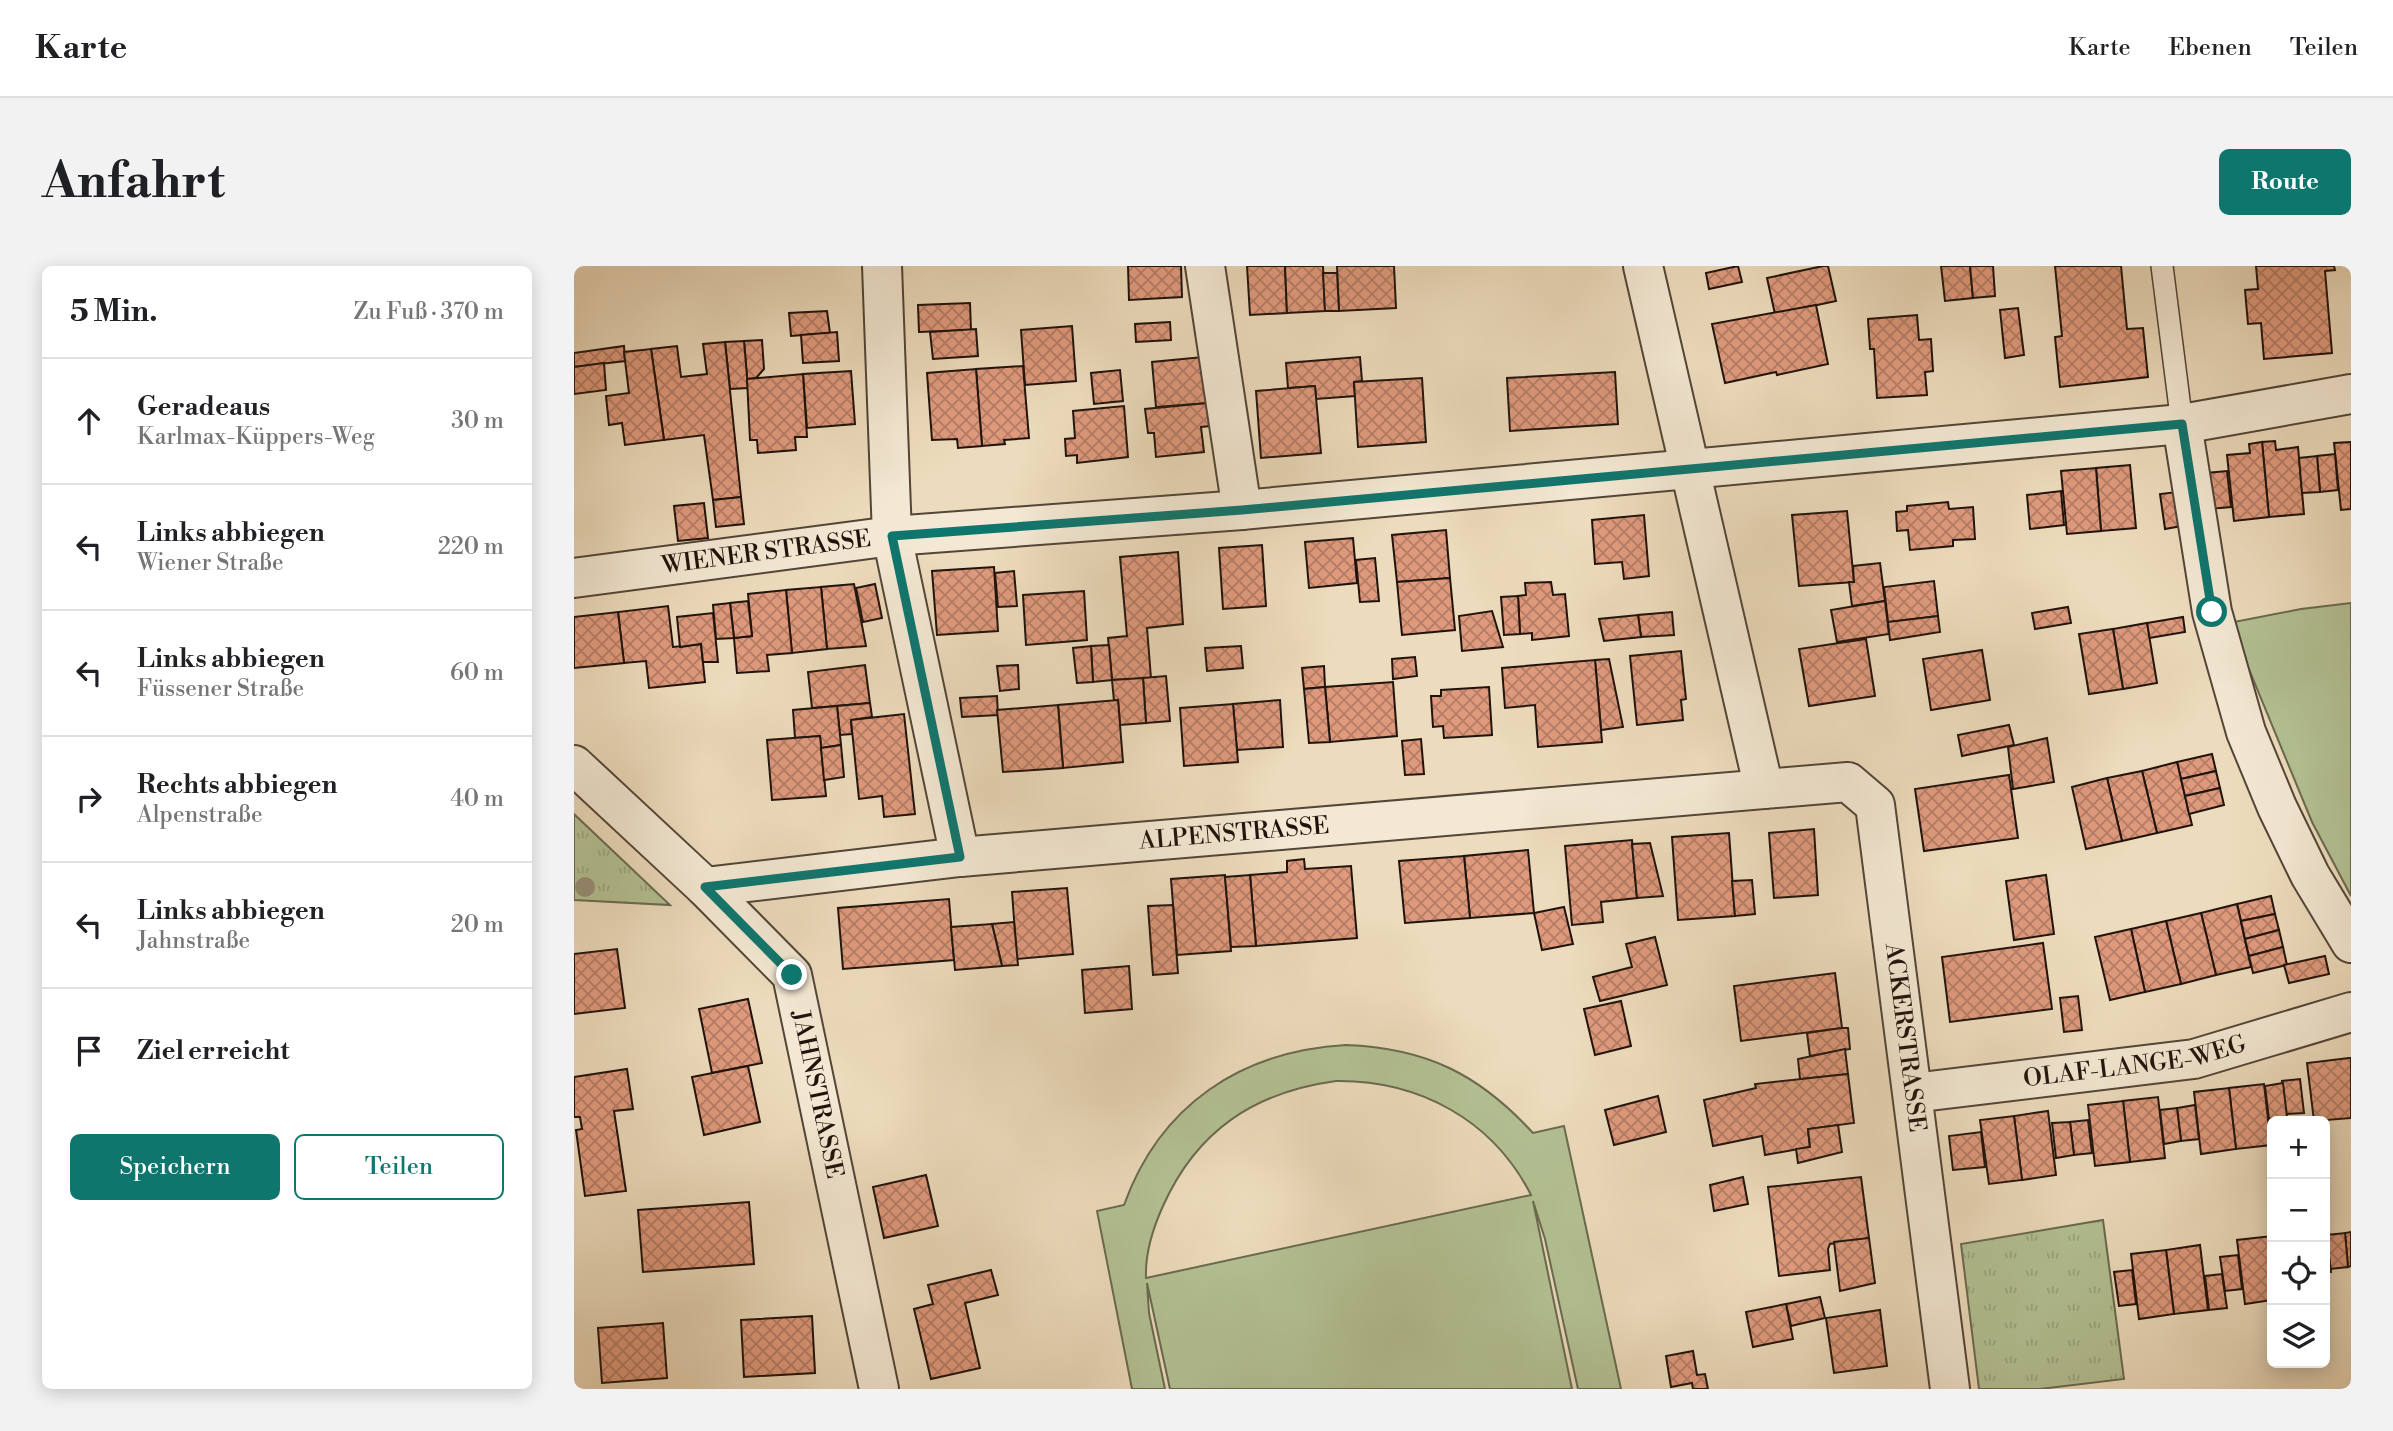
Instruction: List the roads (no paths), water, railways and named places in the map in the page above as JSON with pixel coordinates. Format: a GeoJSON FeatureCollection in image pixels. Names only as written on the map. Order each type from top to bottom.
{"type":"FeatureCollection","features":[{"type":"Feature","properties":{"kind":"street"},"geometry":{"type":"LineString","coordinates":[[881,266],[892,536],[960,857]]}},
{"type":"Feature","properties":{"kind":"street"},"geometry":{"type":"LineString","coordinates":[[1205,266],[1242,510]]}},
{"type":"Feature","properties":{"kind":"street"},"geometry":{"type":"LineString","coordinates":[[1643,266],[1764,789]]}},
{"type":"Feature","properties":{"kind":"street","name":"WIENER STRASSE"},"geometry":{"type":"LineString","coordinates":[[574,578],[892,536],[1242,510],[2182,424],[2351,394]]}},
{"type":"Feature","properties":{"kind":"street"},"geometry":{"type":"LineString","coordinates":[[2182,424],[2212,612],[2246,732],[2277,807],[2305,863],[2351,943]]}},
{"type":"Feature","properties":{"kind":"street","name":"JAHNSTRASSE"},"geometry":{"type":"LineString","coordinates":[[574,765],[705,887],[792,975],[879,1389]]}},
{"type":"Feature","properties":{"kind":"street","name":"ACKERSTRASSE"},"geometry":{"type":"LineString","coordinates":[[1764,789],[1848,782],[1875,805],[1950,1389]]}},
{"type":"Feature","properties":{"kind":"street","name":"ALPENSTRASSE"},"geometry":{"type":"LineString","coordinates":[[705,887],[960,857],[1764,789]]}},
{"type":"Feature","properties":{"kind":"street","name":"OLAF-LANGE-WEG"},"geometry":{"type":"LineString","coordinates":[[1913,1093],[2194,1059],[2351,1012]]}},
{"type":"Feature","properties":{"kind":"lane"},"geometry":{"type":"LineString","coordinates":[[2162,266],[2182,424]]}}]}
